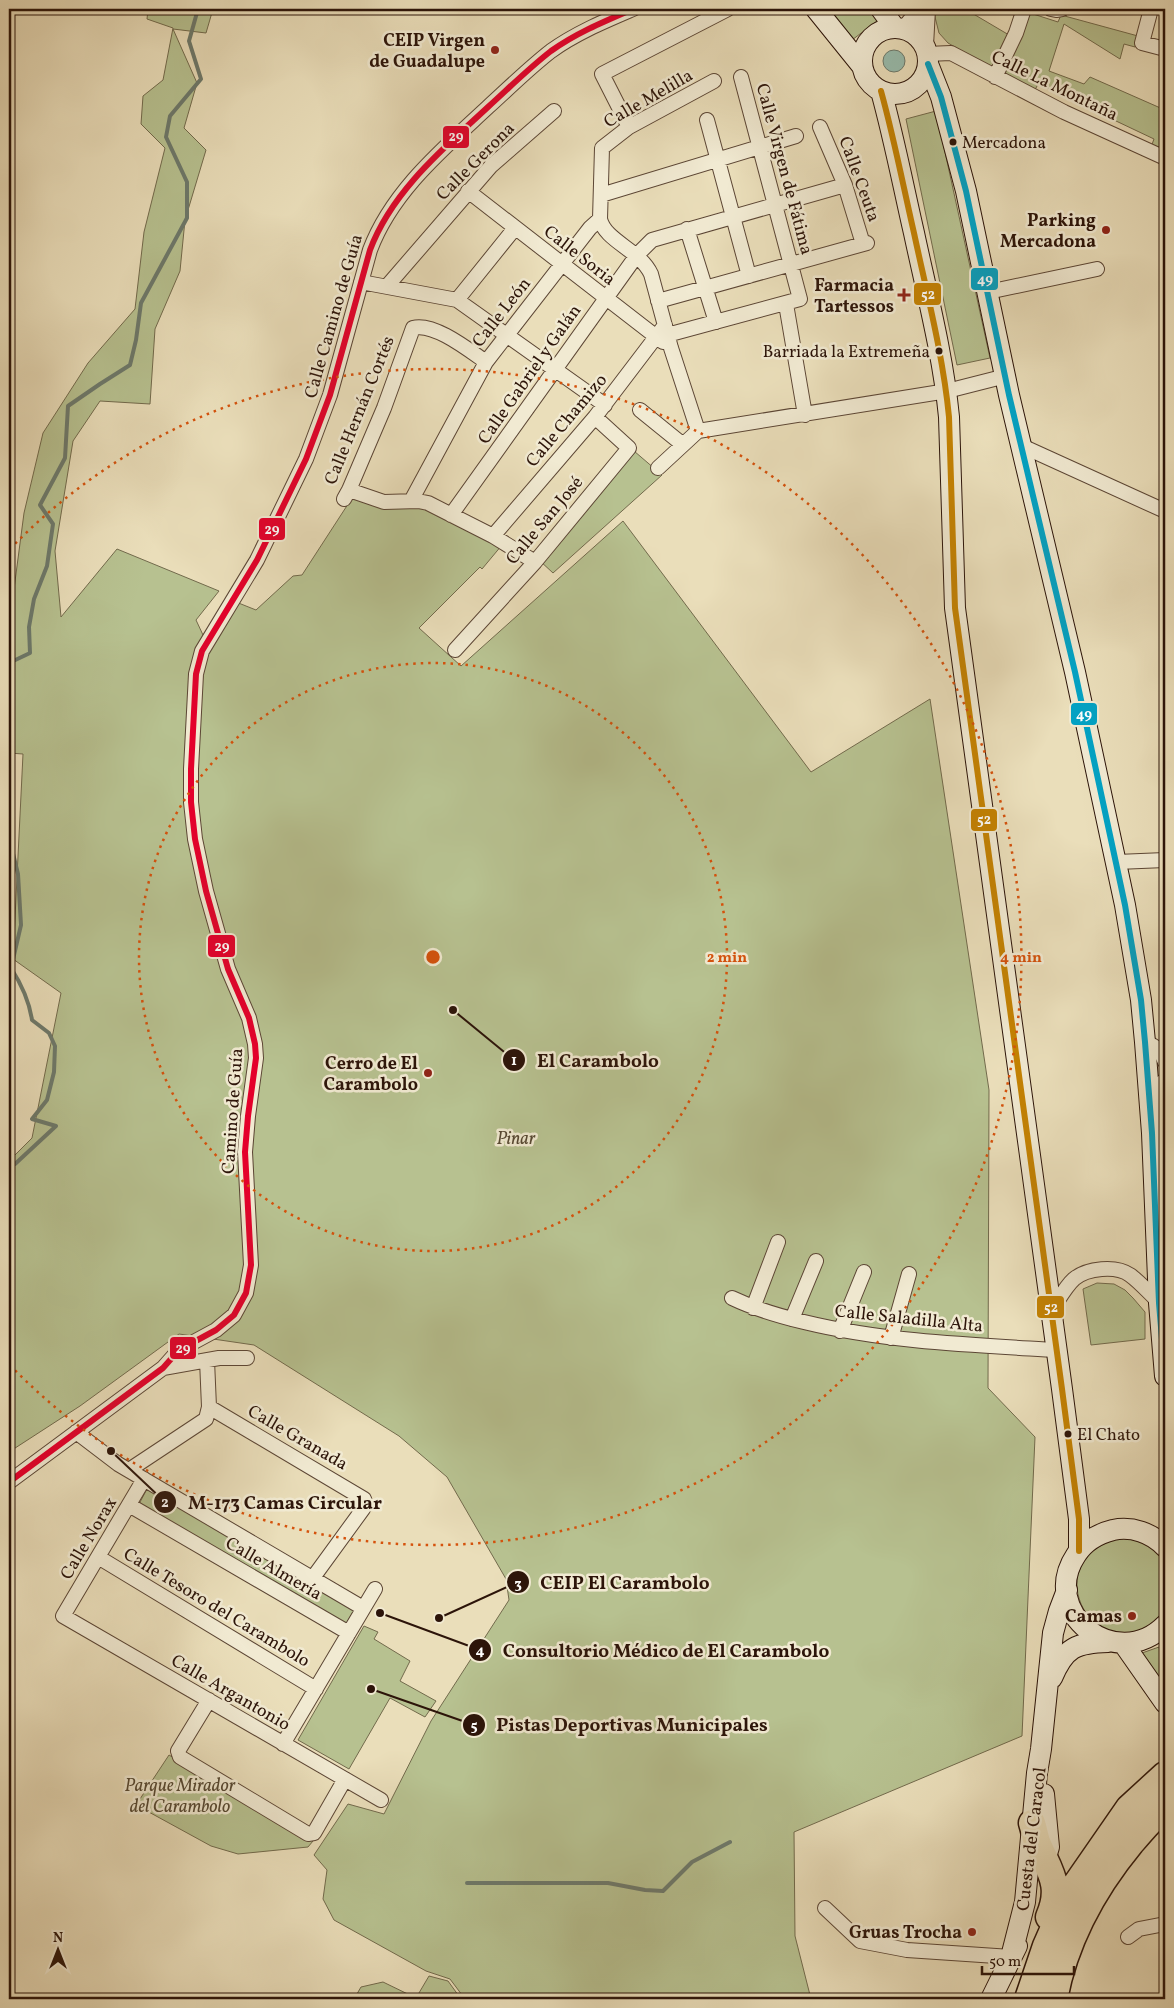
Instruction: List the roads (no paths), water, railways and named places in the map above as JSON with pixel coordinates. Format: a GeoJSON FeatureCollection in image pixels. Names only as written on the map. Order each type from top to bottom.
{"type":"FeatureCollection","features":[{"type":"Feature","properties":{"kind":"highway"},"geometry":{"type":"LineString","coordinates":[[1028,1998],[1049,1938],[1068,1896],[1129,1808],[1165,1775]]}},
{"type":"Feature","properties":{"kind":"highway"},"geometry":{"type":"LineString","coordinates":[[1054,1999],[1064,1958],[1089,1902],[1111,1867],[1162,1812]]}},
{"type":"Feature","properties":{"kind":"highway"},"geometry":{"type":"LineString","coordinates":[[1028,1998],[1030,1974],[1056,1892],[1054,1877],[1037,1842],[1032,1823]]}},
{"type":"Feature","properties":{"kind":"main road"},"geometry":{"type":"LineString","coordinates":[[816,9],[862,66],[868,81],[881,91],[891,94],[911,89],[922,78],[926,55]]}},
{"type":"Feature","properties":{"kind":"main road"},"geometry":{"type":"LineString","coordinates":[[881,9],[900,28],[913,33],[926,55],[941,96],[966,191],[1006,376],[1117,862],[1141,1000],[1146,1042],[1165,1376]]}},
{"type":"Feature","properties":{"kind":"main road"},"geometry":{"type":"LineString","coordinates":[[862,66],[862,54],[866,44],[878,32],[900,28]]}},
{"type":"Feature","properties":{"kind":"main road"},"geometry":{"type":"LineString","coordinates":[[881,91],[890,123],[947,391],[955,608],[1057,1350],[1079,1519],[1079,1551]]}},
{"type":"Feature","properties":{"kind":"main road"},"geometry":{"type":"LineString","coordinates":[[1079,1551],[1093,1538],[1118,1530],[1144,1533],[1165,1547]]}},
{"type":"Feature","properties":{"kind":"main road","name":"Cuesta del Caracol"},"geometry":{"type":"LineString","coordinates":[[1011,1957],[1025,1902],[1053,1633],[1058,1611],[1066,1590],[1070,1567],[1079,1551]]}},
{"type":"Feature","properties":{"kind":"main road"},"geometry":{"type":"LineString","coordinates":[[1066,1590],[1072,1610],[1084,1627],[1101,1639],[1117,1643],[1165,1702]]}},
{"type":"Feature","properties":{"kind":"main road","name":"Cuesta del Caracol"},"geometry":{"type":"LineString","coordinates":[[1048,1689],[1058,1664],[1066,1653],[1080,1644],[1143,1640],[1152,1636],[1165,1625]]}},
{"type":"Feature","properties":{"kind":"main road","name":"Cuesta del Caracol"},"geometry":{"type":"LineString","coordinates":[[991,1999],[1027,1928],[1049,1847],[1042,1749]]}},
{"type":"Feature","properties":{"kind":"street","name":"Calle Camino de Guía"},"geometry":{"type":"LineString","coordinates":[[258,560],[292,490],[324,412],[376,233],[396,201],[427,165],[521,77],[552,51],[584,31],[632,9]]}},
{"type":"Feature","properties":{"kind":"street"},"geometry":{"type":"LineString","coordinates":[[629,127],[602,74],[728,9]]}},
{"type":"Feature","properties":{"kind":"street"},"geometry":{"type":"LineString","coordinates":[[900,28],[922,9]]}},
{"type":"Feature","properties":{"kind":"street"},"geometry":{"type":"LineString","coordinates":[[926,9],[926,55]]}},
{"type":"Feature","properties":{"kind":"street"},"geometry":{"type":"LineString","coordinates":[[994,76],[1016,33],[1024,9]]}},
{"type":"Feature","properties":{"kind":"street"},"geometry":{"type":"LineString","coordinates":[[1051,9],[1062,9]]}},
{"type":"Feature","properties":{"kind":"street"},"geometry":{"type":"LineString","coordinates":[[1150,9],[1142,43],[1165,49]]}},
{"type":"Feature","properties":{"kind":"street","name":"Calle La Montaña"},"geometry":{"type":"LineString","coordinates":[[926,55],[951,53],[1064,112],[1165,158]]}},
{"type":"Feature","properties":{"kind":"street","name":"Calle Virgen de Fátima"},"geometry":{"type":"LineString","coordinates":[[741,77],[791,264],[793,302],[805,415]]}},
{"type":"Feature","properties":{"kind":"street","name":"Calle Melilla"},"geometry":{"type":"LineString","coordinates":[[601,195],[602,148],[629,127],[714,81]]}},
{"type":"Feature","properties":{"kind":"street","name":"Calle Gerona"},"geometry":{"type":"LineString","coordinates":[[388,286],[491,166],[554,111]]}},
{"type":"Feature","properties":{"kind":"street"},"geometry":{"type":"LineString","coordinates":[[706,120],[748,276]]}},
{"type":"Feature","properties":{"kind":"street","name":"Calle Ceuta"},"geometry":{"type":"LineString","coordinates":[[791,264],[865,243],[845,185],[820,127]]}},
{"type":"Feature","properties":{"kind":"street"},"geometry":{"type":"LineString","coordinates":[[698,431],[665,336],[649,269],[636,255],[604,229],[600,218],[601,195],[796,136]]}},
{"type":"Feature","properties":{"kind":"street","name":"Calle Gabriel y Galán"},"geometry":{"type":"LineString","coordinates":[[451,515],[636,255],[652,240],[845,185]]}},
{"type":"Feature","properties":{"kind":"street","name":"Calle Soria"},"geometry":{"type":"LineString","coordinates":[[468,191],[606,299],[665,336]]}},
{"type":"Feature","properties":{"kind":"street","name":"Calle León"},"geometry":{"type":"LineString","coordinates":[[411,501],[486,362],[600,218]]}},
{"type":"Feature","properties":{"kind":"street"},"geometry":{"type":"LineString","coordinates":[[457,300],[515,228]]}},
{"type":"Feature","properties":{"kind":"street"},"geometry":{"type":"LineString","coordinates":[[688,229],[716,322]]}},
{"type":"Feature","properties":{"kind":"street"},"geometry":{"type":"LineString","coordinates":[[658,301],[791,264]]}},
{"type":"Feature","properties":{"kind":"street"},"geometry":{"type":"LineString","coordinates":[[988,292],[1097,269]]}},
{"type":"Feature","properties":{"kind":"street"},"geometry":{"type":"LineString","coordinates":[[361,282],[457,300],[605,405]]}},
{"type":"Feature","properties":{"kind":"street"},"geometry":{"type":"LineString","coordinates":[[665,336],[793,302]]}},
{"type":"Feature","properties":{"kind":"street","name":"Calle Hernán Cortés"},"geometry":{"type":"LineString","coordinates":[[411,501],[384,502],[347,494],[384,408],[414,328],[417,326],[443,334],[486,362]]}},
{"type":"Feature","properties":{"kind":"street","name":"Calle Chamizo"},"geometry":{"type":"LineString","coordinates":[[493,536],[665,336]]}},
{"type":"Feature","properties":{"kind":"street"},"geometry":{"type":"LineString","coordinates":[[658,468],[698,431],[947,391],[1006,376]]}},
{"type":"Feature","properties":{"kind":"street"},"geometry":{"type":"LineString","coordinates":[[640,410],[682,444]]}},
{"type":"Feature","properties":{"kind":"street","name":"Calle San José"},"geometry":{"type":"LineString","coordinates":[[455,650],[535,562],[629,448],[595,417]]}},
{"type":"Feature","properties":{"kind":"street"},"geometry":{"type":"LineString","coordinates":[[1022,446],[1165,512]]}},
{"type":"Feature","properties":{"kind":"street"},"geometry":{"type":"LineString","coordinates":[[411,501],[424,502],[451,515],[493,536],[535,562]]}},
{"type":"Feature","properties":{"kind":"street","name":"Camino de Guía"},"geometry":{"type":"LineString","coordinates":[[9,1482],[163,1368],[178,1350],[216,1330],[234,1315],[246,1293],[250,1271],[251,1239],[245,1152],[256,1058],[255,1044],[249,1018],[228,969],[206,891],[192,824],[191,769],[198,662],[214,628],[258,560]]}},
{"type":"Feature","properties":{"kind":"street"},"geometry":{"type":"LineString","coordinates":[[1117,862],[1165,860]]}},
{"type":"Feature","properties":{"kind":"street"},"geometry":{"type":"LineString","coordinates":[[1146,1042],[1157,1046],[1165,1062]]}},
{"type":"Feature","properties":{"kind":"street"},"geometry":{"type":"LineString","coordinates":[[1149,1092],[1165,1080]]}},
{"type":"Feature","properties":{"kind":"street"},"geometry":{"type":"LineString","coordinates":[[1156,1222],[1165,1249]]}},
{"type":"Feature","properties":{"kind":"street"},"geometry":{"type":"LineString","coordinates":[[753,1308],[778,1242]]}},
{"type":"Feature","properties":{"kind":"street"},"geometry":{"type":"LineString","coordinates":[[792,1319],[816,1261]]}},
{"type":"Feature","properties":{"kind":"street"},"geometry":{"type":"LineString","coordinates":[[1051,1311],[1074,1280],[1086,1272],[1101,1270],[1115,1270],[1128,1274],[1162,1305]]}},
{"type":"Feature","properties":{"kind":"street"},"geometry":{"type":"LineString","coordinates":[[840,1331],[864,1272]]}},
{"type":"Feature","properties":{"kind":"street"},"geometry":{"type":"LineString","coordinates":[[891,1338],[909,1274]]}},
{"type":"Feature","properties":{"kind":"street","name":"Calle Saladilla Alta"},"geometry":{"type":"LineString","coordinates":[[732,1298],[753,1308],[840,1331],[891,1338],[1057,1350]]}},
{"type":"Feature","properties":{"kind":"street"},"geometry":{"type":"LineString","coordinates":[[163,1368],[219,1358],[247,1358]]}},
{"type":"Feature","properties":{"kind":"street"},"geometry":{"type":"LineString","coordinates":[[129,1470],[204,1421],[208,1416],[206,1360]]}},
{"type":"Feature","properties":{"kind":"street","name":"Calle Granada"},"geometry":{"type":"LineString","coordinates":[[209,1407],[362,1496],[365,1502],[363,1509],[312,1579]]}},
{"type":"Feature","properties":{"kind":"street","name":"Calle Almería"},"geometry":{"type":"LineString","coordinates":[[76,1432],[105,1455],[144,1480],[363,1608]]}},
{"type":"Feature","properties":{"kind":"street","name":"Calle Norax"},"geometry":{"type":"LineString","coordinates":[[63,1616],[144,1480]]}},
{"type":"Feature","properties":{"kind":"street","name":"Calle Almería"},"geometry":{"type":"LineString","coordinates":[[129,1505],[348,1633]]}},
{"type":"Feature","properties":{"kind":"street","name":"Calle Tesoro del Carambolo"},"geometry":{"type":"LineString","coordinates":[[98,1557],[316,1689]]}},
{"type":"Feature","properties":{"kind":"street"},"geometry":{"type":"LineString","coordinates":[[283,1744],[374,1589]]}},
{"type":"Feature","properties":{"kind":"street","name":"Calle Argantonio"},"geometry":{"type":"LineString","coordinates":[[63,1616],[381,1800]]}},
{"type":"Feature","properties":{"kind":"street"},"geometry":{"type":"LineString","coordinates":[[209,1700],[178,1751],[180,1757],[308,1834],[314,1833],[345,1779]]}},
{"type":"Feature","properties":{"kind":"street"},"geometry":{"type":"LineString","coordinates":[[825,1908],[860,1941],[907,1950],[1011,1957]]}},
{"type":"Feature","properties":{"kind":"street"},"geometry":{"type":"LineString","coordinates":[[1128,1937],[1139,1929],[1165,1924]]}},
{"type":"Feature","properties":{"kind":"waterway"},"geometry":{"type":"LineString","coordinates":[[9,663],[30,653],[29,627],[34,599],[47,566],[53,524],[40,505],[65,458],[68,406],[130,365],[136,340],[141,303],[187,218],[187,182],[166,137],[170,116],[201,79],[189,41],[198,9]]}},
{"type":"Feature","properties":{"kind":"waterway"},"geometry":{"type":"LineString","coordinates":[[9,837],[18,874],[21,925],[11,968],[24,993],[32,1020],[49,1033],[55,1046],[54,1072],[47,1100],[32,1119],[56,1126],[15,1164]]}},
{"type":"Feature","properties":{"kind":"waterway"},"geometry":{"type":"LineString","coordinates":[[467,1883],[608,1883],[645,1890],[663,1891],[692,1862],[730,1842]]}},
{"type":"Feature","properties":{"kind":"place","name":"CEIP Virgen de Guadalupe"},"geometry":{"type":"Point","coordinates":[495,50]}},
{"type":"Feature","properties":{"kind":"place","name":"Mercadona"},"geometry":{"type":"Point","coordinates":[953,142]}},
{"type":"Feature","properties":{"kind":"place","name":"Parking Mercadona"},"geometry":{"type":"Point","coordinates":[1106,230]}},
{"type":"Feature","properties":{"kind":"place","name":"Farmacia Tartessos"},"geometry":{"type":"Point","coordinates":[904,295]}},
{"type":"Feature","properties":{"kind":"place","name":"Barriada la Extremeña"},"geometry":{"type":"Point","coordinates":[939,351]}},
{"type":"Feature","properties":{"kind":"place","name":"El Carambolo"},"geometry":{"type":"Point","coordinates":[453,1010]}},
{"type":"Feature","properties":{"kind":"place","name":"Cerro de El Carambolo"},"geometry":{"type":"Point","coordinates":[428,1073]}},
{"type":"Feature","properties":{"kind":"place","name":"El Chato"},"geometry":{"type":"Point","coordinates":[1068,1434]}},
{"type":"Feature","properties":{"kind":"place","name":"M-173 Camas Circular"},"geometry":{"type":"Point","coordinates":[111,1451]}},
{"type":"Feature","properties":{"kind":"place","name":"Consultorio Médico de El Carambolo"},"geometry":{"type":"Point","coordinates":[380,1613]}},
{"type":"Feature","properties":{"kind":"place","name":"Camas"},"geometry":{"type":"Point","coordinates":[1132,1616]}},
{"type":"Feature","properties":{"kind":"place","name":"CEIP El Carambolo"},"geometry":{"type":"Point","coordinates":[439,1618]}},
{"type":"Feature","properties":{"kind":"place","name":"Pistas Deportivas Municipales"},"geometry":{"type":"Point","coordinates":[371,1689]}},
{"type":"Feature","properties":{"kind":"place","name":"Gruas Trocha"},"geometry":{"type":"Point","coordinates":[972,1932]}},
{"type":"Feature","properties":{"kind":"park label","name":"Pinar"},"geometry":{"type":"Point","coordinates":[516,1138]}},
{"type":"Feature","properties":{"kind":"park label","name":"Parque Mirador del Carambolo"},"geometry":{"type":"Point","coordinates":[180,1795]}}]}
